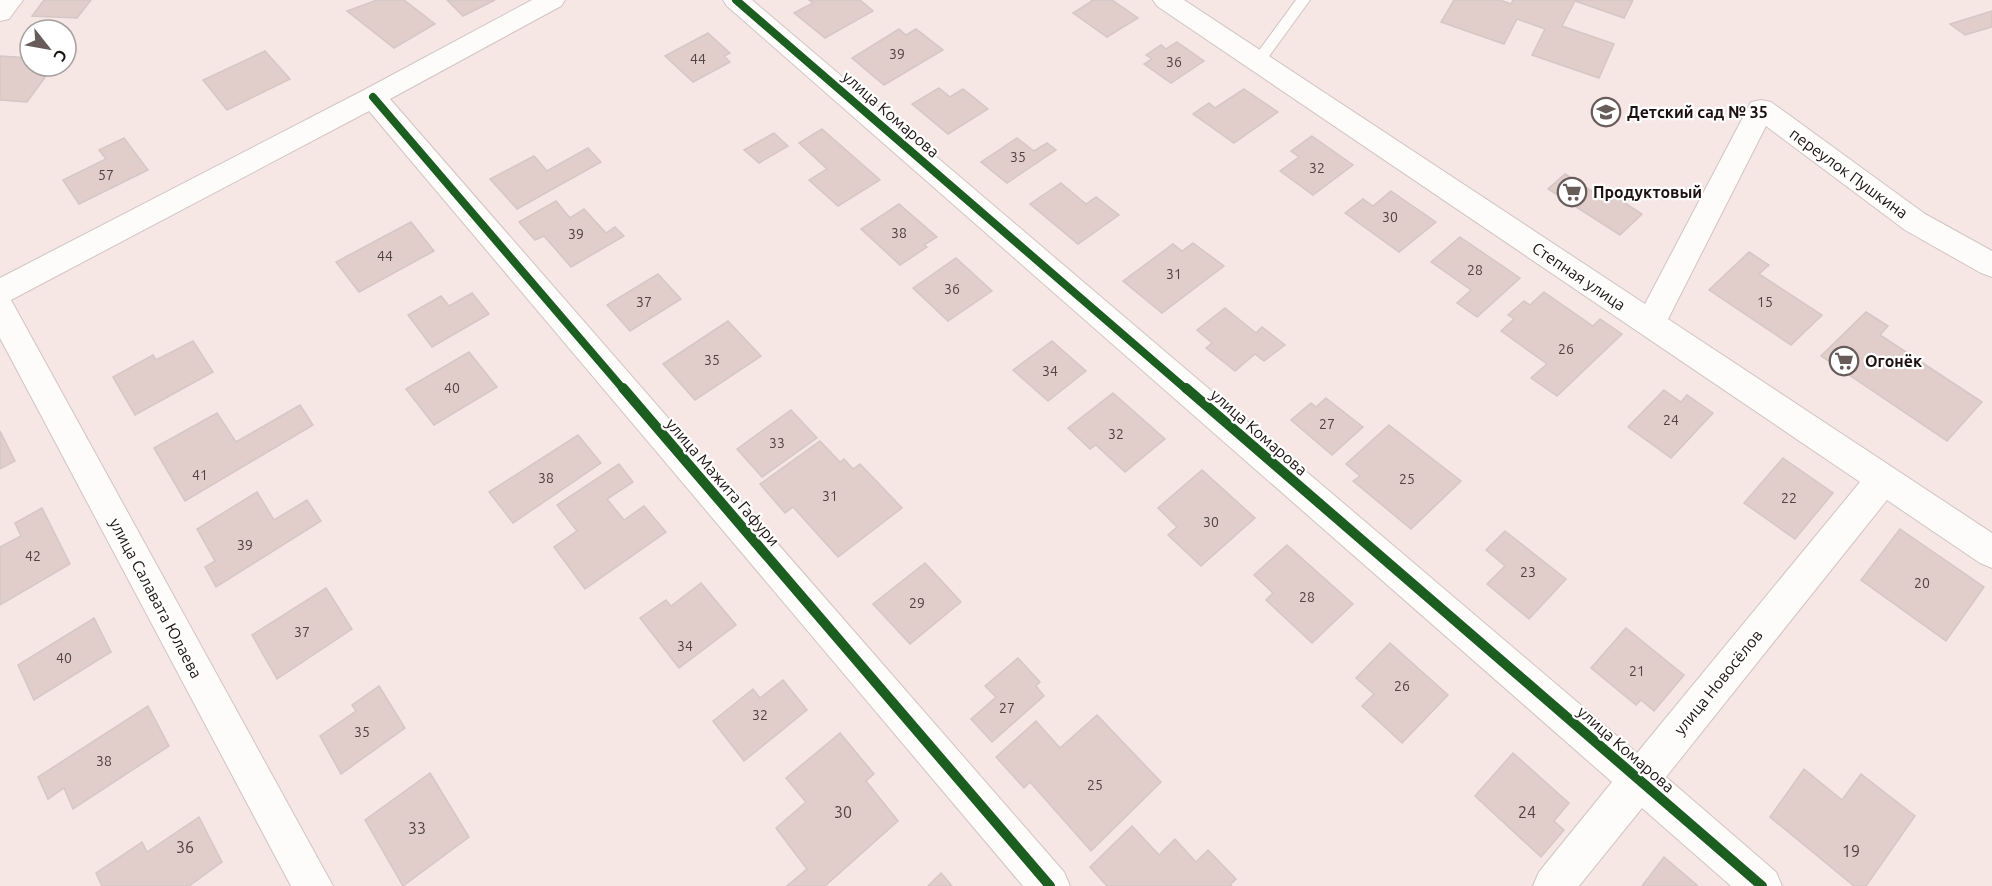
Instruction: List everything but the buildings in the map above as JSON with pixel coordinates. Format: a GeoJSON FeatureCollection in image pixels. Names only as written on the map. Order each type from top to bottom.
{"type":"FeatureCollection","features":[{"type":"Feature","properties":{"kind":"street"},"geometry":{"type":"LineString","coordinates":[[0,13],[10,0]]}},
{"type":"Feature","properties":{"kind":"street"},"geometry":{"type":"LineString","coordinates":[[0,292],[373,97],[552,0]]}},
{"type":"Feature","properties":{"kind":"street","name":"улица Комарова"},"geometry":{"type":"LineString","coordinates":[[736,0],[1761,886]]}},
{"type":"Feature","properties":{"kind":"street","name":"Степная улица"},"geometry":{"type":"LineString","coordinates":[[1166,0],[1257,63],[1992,552]]}},
{"type":"Feature","properties":{"kind":"street","name":"улица Мажита Гафури"},"geometry":{"type":"LineString","coordinates":[[373,97],[1050,886]]}},
{"type":"Feature","properties":{"kind":"street","name":"переулок Пушкина"},"geometry":{"type":"LineString","coordinates":[[1650,323],[1761,109],[1915,222],[1992,265]]}},
{"type":"Feature","properties":{"kind":"street","name":"улица Салавата Юлаева"},"geometry":{"type":"LineString","coordinates":[[0,309],[313,886]]}},
{"type":"Feature","properties":{"kind":"street","name":"улица Новосёлов"},"geometry":{"type":"LineString","coordinates":[[1553,886],[1884,478]]}},
{"type":"Feature","properties":{"kind":"lane"},"geometry":{"type":"LineString","coordinates":[[1257,63],[1303,0]]}},
{"type":"Feature","properties":{"kind":"cycle path"},"geometry":{"type":"LineString","coordinates":[[736,0],[1762,886]]}},
{"type":"Feature","properties":{"kind":"cycle path"},"geometry":{"type":"LineString","coordinates":[[373,97],[1050,886]]}},
{"type":"Feature","properties":{"kind":"place","name":"Детский сад № 35"},"geometry":{"type":"Point","coordinates":[1606,112]}},
{"type":"Feature","properties":{"kind":"place","name":"Продуктовый"},"geometry":{"type":"Point","coordinates":[1572,192]}},
{"type":"Feature","properties":{"kind":"place","name":"Огонёк"},"geometry":{"type":"Point","coordinates":[1844,361]}}]}
